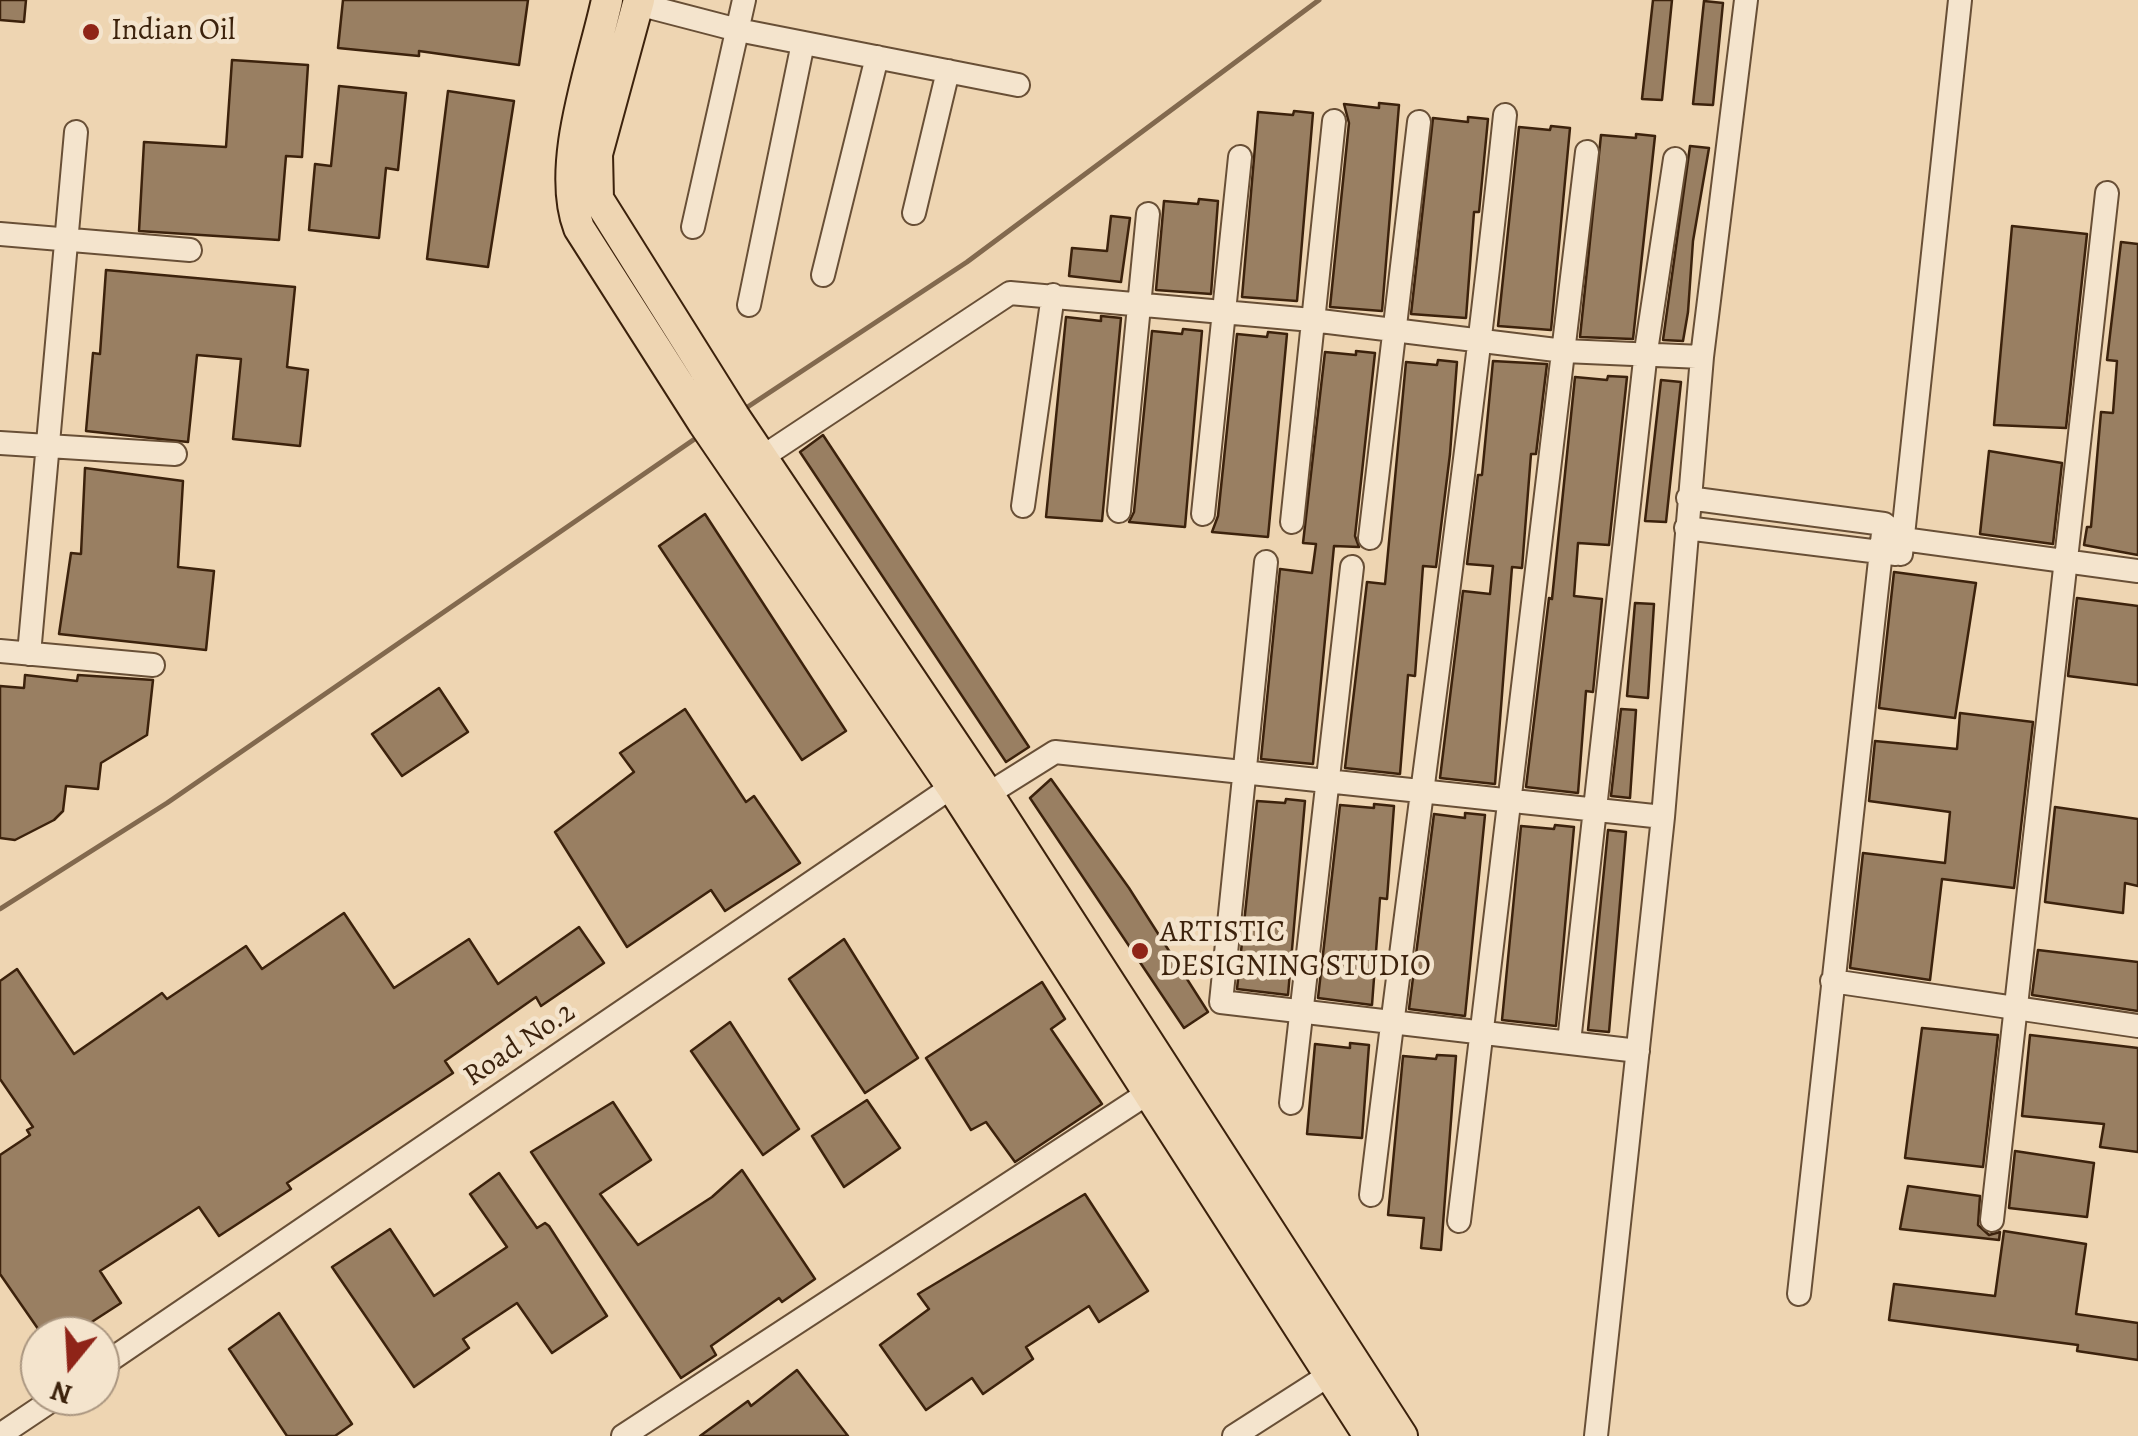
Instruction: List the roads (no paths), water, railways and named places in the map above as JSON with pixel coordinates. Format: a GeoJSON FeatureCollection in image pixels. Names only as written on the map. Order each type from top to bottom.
{"type":"FeatureCollection","features":[{"type":"Feature","properties":{"kind":"main road"},"geometry":{"type":"LineString","coordinates":[[608,0],[571,165],[571,206],[591,248],[717,416],[971,785]]}},
{"type":"Feature","properties":{"kind":"main road"},"geometry":{"type":"LineString","coordinates":[[639,2],[597,154],[598,199],[717,416],[761,458],[1342,1367],[1402,1436]]}},
{"type":"Feature","properties":{"kind":"main road"},"geometry":{"type":"LineString","coordinates":[[1342,1367],[1370,1436]]}},
{"type":"Feature","properties":{"kind":"street"},"geometry":{"type":"LineString","coordinates":[[693,227],[744,0]]}},
{"type":"Feature","properties":{"kind":"street"},"geometry":{"type":"LineString","coordinates":[[1596,1436],[1663,816],[1702,358],[1746,0]]}},
{"type":"Feature","properties":{"kind":"street"},"geometry":{"type":"LineString","coordinates":[[1799,1294],[1832,980],[1895,548],[1960,0]]}},
{"type":"Feature","properties":{"kind":"street"},"geometry":{"type":"LineString","coordinates":[[639,2],[738,30],[1018,85]]}},
{"type":"Feature","properties":{"kind":"street"},"geometry":{"type":"LineString","coordinates":[[749,305],[803,43]]}},
{"type":"Feature","properties":{"kind":"street"},"geometry":{"type":"LineString","coordinates":[[823,275],[877,57]]}},
{"type":"Feature","properties":{"kind":"street"},"geometry":{"type":"LineString","coordinates":[[914,213],[948,71]]}},
{"type":"Feature","properties":{"kind":"street"},"geometry":{"type":"LineString","coordinates":[[1371,1195],[1418,791],[1481,340],[1505,115]]}},
{"type":"Feature","properties":{"kind":"street"},"geometry":{"type":"LineString","coordinates":[[1292,522],[1334,121]]}},
{"type":"Feature","properties":{"kind":"street"},"geometry":{"type":"LineString","coordinates":[[1370,538],[1419,122]]}},
{"type":"Feature","properties":{"kind":"street"},"geometry":{"type":"LineString","coordinates":[[29,654],[76,132]]}},
{"type":"Feature","properties":{"kind":"street"},"geometry":{"type":"LineString","coordinates":[[1459,1220],[1587,152]]}},
{"type":"Feature","properties":{"kind":"street"},"geometry":{"type":"LineString","coordinates":[[1203,514],[1240,158]]}},
{"type":"Feature","properties":{"kind":"street"},"geometry":{"type":"LineString","coordinates":[[1569,1042],[1646,352],[1675,159]]}},
{"type":"Feature","properties":{"kind":"street"},"geometry":{"type":"LineString","coordinates":[[1992,1220],[2019,1010],[2063,569],[2107,193]]}},
{"type":"Feature","properties":{"kind":"street"},"geometry":{"type":"LineString","coordinates":[[1119,512],[1148,214]]}},
{"type":"Feature","properties":{"kind":"street"},"geometry":{"type":"LineString","coordinates":[[0,234],[190,250]]}},
{"type":"Feature","properties":{"kind":"street"},"geometry":{"type":"LineString","coordinates":[[761,458],[1010,293],[1312,320],[1564,351],[1646,352],[1702,358]]}},
{"type":"Feature","properties":{"kind":"street"},"geometry":{"type":"LineString","coordinates":[[1023,506],[1053,294]]}},
{"type":"Feature","properties":{"kind":"street"},"geometry":{"type":"LineString","coordinates":[[0,443],[175,454]]}},
{"type":"Feature","properties":{"kind":"street"},"geometry":{"type":"LineString","coordinates":[[1688,498],[1884,524],[1895,548]]}},
{"type":"Feature","properties":{"kind":"street"},"geometry":{"type":"LineString","coordinates":[[1686,528],[1895,548],[2063,569],[2138,583]]}},
{"type":"Feature","properties":{"kind":"street"},"geometry":{"type":"LineString","coordinates":[[1266,562],[1221,1002],[1638,1050]]}},
{"type":"Feature","properties":{"kind":"street"},"geometry":{"type":"LineString","coordinates":[[1291,1103],[1331,782],[1352,567]]}},
{"type":"Feature","properties":{"kind":"street"},"geometry":{"type":"LineString","coordinates":[[2063,569],[2138,572]]}},
{"type":"Feature","properties":{"kind":"street"},"geometry":{"type":"LineString","coordinates":[[0,651],[153,665]]}},
{"type":"Feature","properties":{"kind":"street","name":"Road No.2"},"geometry":{"type":"LineString","coordinates":[[120,1354],[971,785],[1055,752],[1663,816]]}},
{"type":"Feature","properties":{"kind":"street"},"geometry":{"type":"LineString","coordinates":[[1832,980],[2138,1026]]}},
{"type":"Feature","properties":{"kind":"street"},"geometry":{"type":"LineString","coordinates":[[623,1436],[1162,1090]]}},
{"type":"Feature","properties":{"kind":"street"},"geometry":{"type":"LineString","coordinates":[[1234,1436],[1342,1367]]}},
{"type":"Feature","properties":{"kind":"street"},"geometry":{"type":"LineString","coordinates":[[0,1435],[28,1416]]}},
{"type":"Feature","properties":{"kind":"waterway"},"geometry":{"type":"LineString","coordinates":[[743,410],[967,262],[1319,0]]}},
{"type":"Feature","properties":{"kind":"waterway"},"geometry":{"type":"LineString","coordinates":[[0,909],[167,803],[699,436]]}},
{"type":"Feature","properties":{"kind":"place","name":"Indian Oil"},"geometry":{"type":"Point","coordinates":[91,32]}},
{"type":"Feature","properties":{"kind":"place","name":"ARTISTIC DESIGNING STUDIO"},"geometry":{"type":"Point","coordinates":[1140,951]}}]}
